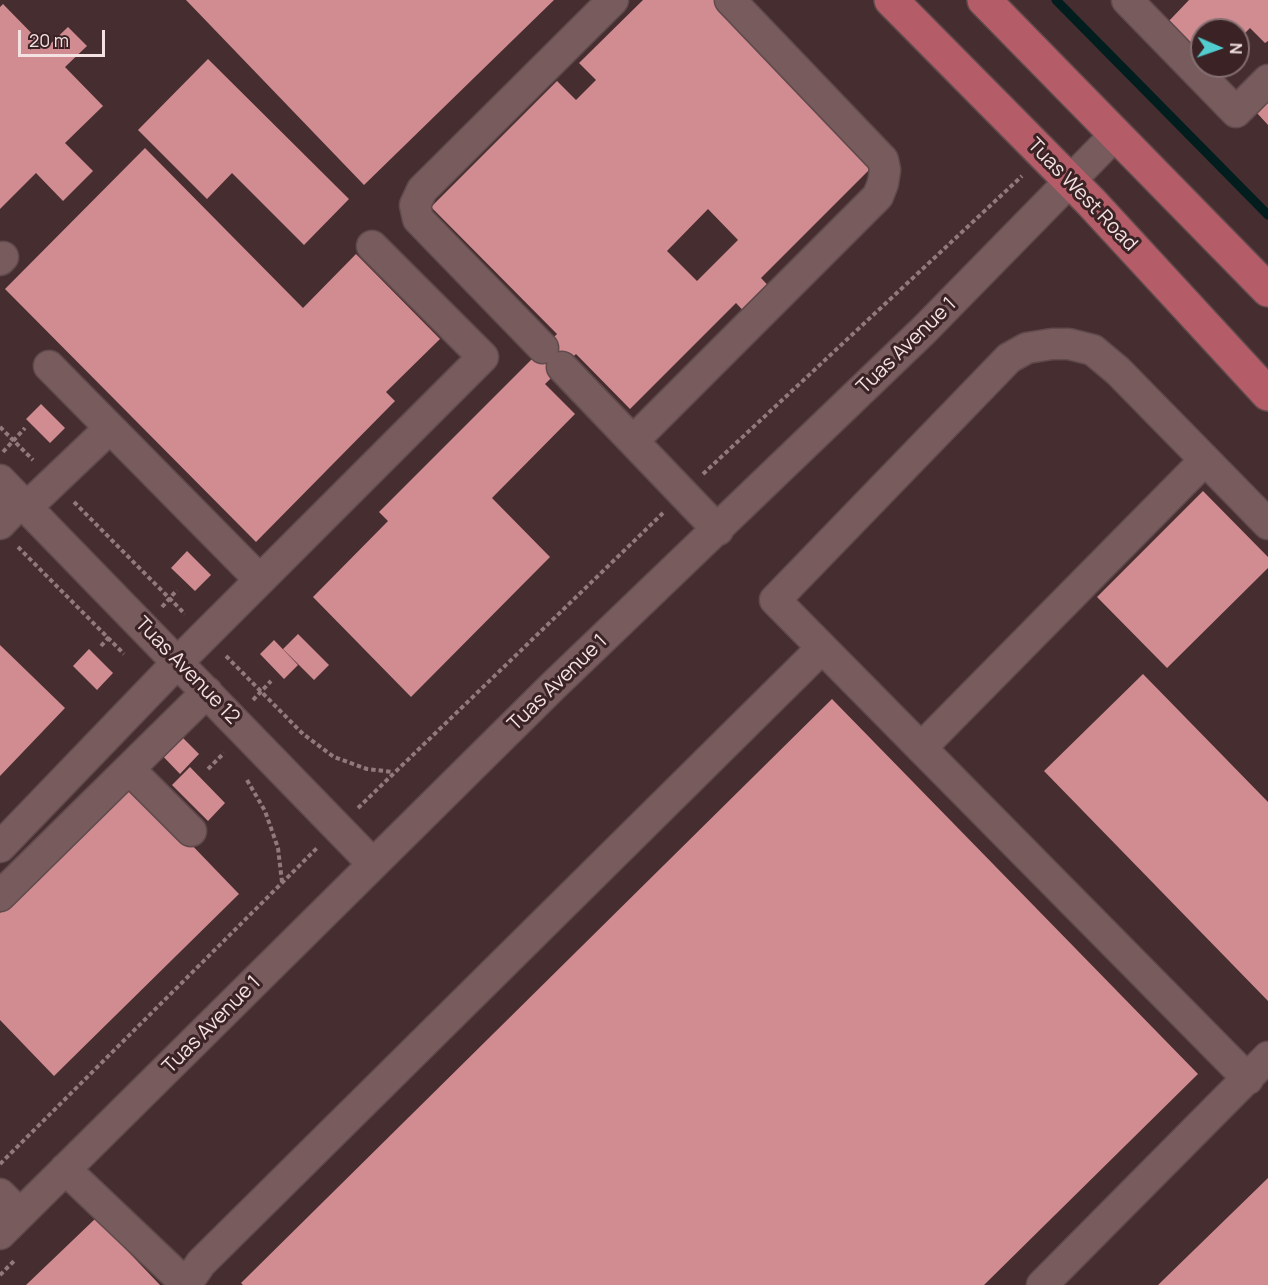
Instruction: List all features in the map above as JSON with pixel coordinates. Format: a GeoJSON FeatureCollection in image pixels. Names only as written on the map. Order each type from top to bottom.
{"type":"FeatureCollection","features":[{"type":"Feature","properties":{"kind":"main road","name":"Tuas West Road"},"geometry":{"type":"LineString","coordinates":[[891,0],[1071,183],[1268,394]]}},
{"type":"Feature","properties":{"kind":"main road"},"geometry":{"type":"LineString","coordinates":[[984,0],[1268,290]]}},
{"type":"Feature","properties":{"kind":"street"},"geometry":{"type":"LineString","coordinates":[[613,0],[422,190],[416,205],[418,219],[718,530]]}},
{"type":"Feature","properties":{"kind":"street"},"geometry":{"type":"LineString","coordinates":[[633,441],[878,196],[883,183],[885,170],[883,160],[730,0]]}},
{"type":"Feature","properties":{"kind":"street"},"geometry":{"type":"LineString","coordinates":[[1127,0],[1236,112],[1268,80]]}},
{"type":"Feature","properties":{"kind":"street","name":"Tuas Avenue 1"},"geometry":{"type":"LineString","coordinates":[[7,1214],[66,1169],[551,688],[718,530],[1071,183],[1116,134]]}},
{"type":"Feature","properties":{"kind":"street"},"geometry":{"type":"LineString","coordinates":[[0,847],[178,662],[483,357],[372,246]]}},
{"type":"Feature","properties":{"kind":"street"},"geometry":{"type":"LineString","coordinates":[[1248,1079],[775,600],[1009,358],[1027,348],[1052,344],[1069,344],[1093,350],[1118,371],[1268,524]]}},
{"type":"Feature","properties":{"kind":"street"},"geometry":{"type":"LineString","coordinates":[[49,366],[260,580]]}},
{"type":"Feature","properties":{"kind":"street"},"geometry":{"type":"LineString","coordinates":[[0,524],[110,428]]}},
{"type":"Feature","properties":{"kind":"street"},"geometry":{"type":"LineString","coordinates":[[921,748],[1205,460]]}},
{"type":"Feature","properties":{"kind":"street","name":"Tuas Avenue 12"},"geometry":{"type":"LineString","coordinates":[[0,480],[373,864]]}},
{"type":"Feature","properties":{"kind":"street"},"geometry":{"type":"LineString","coordinates":[[66,1169],[186,1284],[209,1254],[822,648]]}},
{"type":"Feature","properties":{"kind":"street"},"geometry":{"type":"LineString","coordinates":[[0,896],[207,692]]}},
{"type":"Feature","properties":{"kind":"street"},"geometry":{"type":"LineString","coordinates":[[129,769],[191,831]]}},
{"type":"Feature","properties":{"kind":"street"},"geometry":{"type":"LineString","coordinates":[[1042,1285],[1268,1057]]}},
{"type":"Feature","properties":{"kind":"path"},"geometry":{"type":"LineString","coordinates":[[683,493],[1044,156]]}},
{"type":"Feature","properties":{"kind":"path"},"geometry":{"type":"LineString","coordinates":[[0,455],[25,428]]}},
{"type":"Feature","properties":{"kind":"building"},"geometry":{"type":"Polygon","coordinates":[[[186,0],[554,0],[364,185],[186,0]]]}},
{"type":"Feature","properties":{"kind":"building"},"geometry":{"type":"Polygon","coordinates":[[[643,0],[715,0],[876,163],[761,278],[777,295],[752,320],[736,303],[630,409],[576,354],[545,384],[575,414],[492,498],[550,557],[411,697],[313,597],[388,521],[379,512],[557,334],[431,207],[557,81],[576,100],[596,80],[579,63],[643,0]],[[708,209],[667,251],[697,281],[738,240],[708,209]]]}},
{"type":"Feature","properties":{"kind":"building"},"geometry":{"type":"Polygon","coordinates":[[[1189,0],[1268,0],[1268,41],[1265,43],[1250,28],[1250,18],[1190,18],[1190,45],[1167,23],[1189,0]]]}},
{"type":"Feature","properties":{"kind":"building"},"geometry":{"type":"Polygon","coordinates":[[[3,4],[46,48],[68,27],[87,46],[65,67],[103,106],[65,143],[93,171],[63,201],[36,173],[0,209],[0,7],[3,4]]]}},
{"type":"Feature","properties":{"kind":"building"},"geometry":{"type":"Polygon","coordinates":[[[208,59],[349,199],[304,245],[232,173],[207,199],[138,130],[208,59]]]}},
{"type":"Feature","properties":{"kind":"building"},"geometry":{"type":"Polygon","coordinates":[[[1268,102],[1268,125],[1257,113],[1268,102]]]}},
{"type":"Feature","properties":{"kind":"building"},"geometry":{"type":"Polygon","coordinates":[[[145,148],[303,308],[356,254],[440,339],[386,392],[395,401],[256,542],[5,289],[145,148]]]}},
{"type":"Feature","properties":{"kind":"building"},"geometry":{"type":"Polygon","coordinates":[[[41,404],[65,428],[50,443],[26,419],[41,404]]]}},
{"type":"Feature","properties":{"kind":"building"},"geometry":{"type":"Polygon","coordinates":[[[1203,491],[1268,557],[1268,568],[1167,668],[1097,597],[1203,491]]]}},
{"type":"Feature","properties":{"kind":"building"},"geometry":{"type":"Polygon","coordinates":[[[187,551],[211,575],[195,591],[171,568],[187,551]]]}},
{"type":"Feature","properties":{"kind":"building"},"geometry":{"type":"Polygon","coordinates":[[[298,634],[329,665],[314,680],[283,649],[298,634]]]}},
{"type":"Feature","properties":{"kind":"building"},"geometry":{"type":"Polygon","coordinates":[[[274,640],[298,665],[284,679],[260,654],[274,640]]]}},
{"type":"Feature","properties":{"kind":"building"},"geometry":{"type":"Polygon","coordinates":[[[0,645],[65,708],[0,776],[0,645]]]}},
{"type":"Feature","properties":{"kind":"building"},"geometry":{"type":"Polygon","coordinates":[[[89,649],[113,673],[97,690],[73,666],[89,649]]]}},
{"type":"Feature","properties":{"kind":"building"},"geometry":{"type":"Polygon","coordinates":[[[1143,674],[1268,802],[1268,1001],[1044,771],[1143,674]]]}},
{"type":"Feature","properties":{"kind":"building"},"geometry":{"type":"Polygon","coordinates":[[[832,699],[1198,1074],[984,1285],[243,1285],[241,1283],[832,699]]]}},
{"type":"Feature","properties":{"kind":"building"},"geometry":{"type":"Polygon","coordinates":[[[175,730],[199,754],[180,774],[156,749],[175,730]]]}},
{"type":"Feature","properties":{"kind":"building"},"geometry":{"type":"Polygon","coordinates":[[[190,767],[225,803],[208,821],[172,785],[190,767]]]}},
{"type":"Feature","properties":{"kind":"building"},"geometry":{"type":"Polygon","coordinates":[[[132,783],[239,894],[54,1076],[0,1020],[0,913],[132,783]]]}},
{"type":"Feature","properties":{"kind":"building"},"geometry":{"type":"Polygon","coordinates":[[[1268,1178],[1268,1285],[1158,1285],[1268,1178]]]}},
{"type":"Feature","properties":{"kind":"building"},"geometry":{"type":"Polygon","coordinates":[[[96,1218],[160,1285],[26,1285],[96,1218]]]}},
{"type":"Feature","properties":{"kind":"waterway"},"geometry":{"type":"LineString","coordinates":[[1056,0],[1268,215]]}}]}
